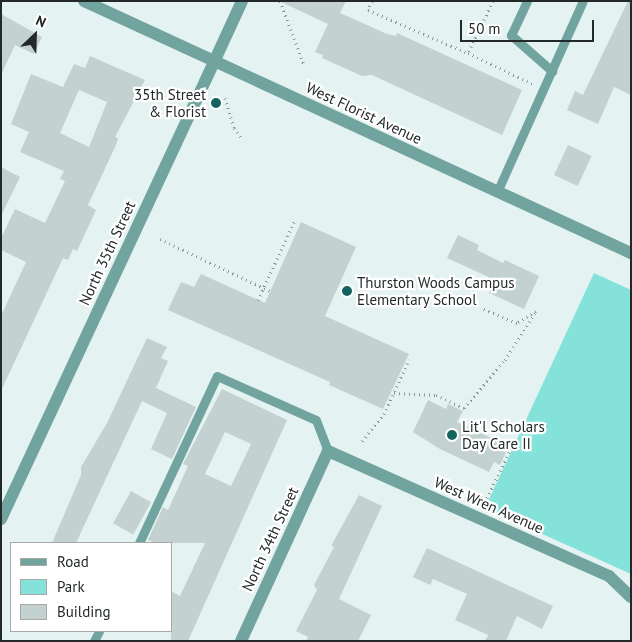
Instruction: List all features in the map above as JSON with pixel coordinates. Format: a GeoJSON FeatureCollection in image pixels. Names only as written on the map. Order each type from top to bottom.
{"type":"FeatureCollection","features":[{"type":"Feature","properties":{"kind":"street","name":"West Florist Avenue"},"geometry":{"type":"LineString","coordinates":[[84,1],[631,253]]}},
{"type":"Feature","properties":{"kind":"street","name":"North 35th Street"},"geometry":{"type":"LineString","coordinates":[[1,519],[242,1]]}},
{"type":"Feature","properties":{"kind":"street","name":"West Wren Avenue"},"geometry":{"type":"LineString","coordinates":[[328,451],[608,576],[631,597]]}},
{"type":"Feature","properties":{"kind":"street","name":"North 34th Street"},"geometry":{"type":"LineString","coordinates":[[240,641],[328,451]]}},
{"type":"Feature","properties":{"kind":"lane"},"geometry":{"type":"LineString","coordinates":[[527,1],[511,35],[552,71]]}},
{"type":"Feature","properties":{"kind":"lane"},"geometry":{"type":"LineString","coordinates":[[496,192],[583,1]]}},
{"type":"Feature","properties":{"kind":"lane"},"geometry":{"type":"LineString","coordinates":[[140,542],[216,376],[316,420],[328,451]]}},
{"type":"Feature","properties":{"kind":"path"},"geometry":{"type":"LineString","coordinates":[[280,1],[304,65]]}},
{"type":"Feature","properties":{"kind":"path"},"geometry":{"type":"LineString","coordinates":[[372,1],[368,10],[534,84],[530,93]]}},
{"type":"Feature","properties":{"kind":"path"},"geometry":{"type":"LineString","coordinates":[[468,53],[493,1]]}},
{"type":"Feature","properties":{"kind":"path"},"geometry":{"type":"LineString","coordinates":[[225,98],[234,128],[241,138]]}},
{"type":"Feature","properties":{"kind":"path"},"geometry":{"type":"LineString","coordinates":[[258,300],[295,220]]}},
{"type":"Feature","properties":{"kind":"path"},"geometry":{"type":"LineString","coordinates":[[160,239],[270,291]]}},
{"type":"Feature","properties":{"kind":"path"},"geometry":{"type":"LineString","coordinates":[[394,393],[436,395],[464,408],[505,360],[536,311],[517,322],[481,308]]}},
{"type":"Feature","properties":{"kind":"path"},"geometry":{"type":"LineString","coordinates":[[362,441],[384,414],[409,360]]}},
{"type":"Feature","properties":{"kind":"path"},"geometry":{"type":"LineString","coordinates":[[488,498],[512,446]]}},
{"type":"Feature","properties":{"kind":"green space"},"geometry":{"type":"Polygon","coordinates":[[[594,273],[631,290],[631,574],[485,508],[594,273]]]}},
{"type":"Feature","properties":{"kind":"building"},"geometry":{"type":"Polygon","coordinates":[[[279,1],[346,1],[340,13],[387,34],[396,36],[397,33],[522,90],[502,135],[372,75],[362,76],[322,58],[323,55],[315,52],[328,24],[279,1]]]}},
{"type":"Feature","properties":{"kind":"building"},"geometry":{"type":"Polygon","coordinates":[[[628,1],[631,1],[631,95],[614,87],[598,124],[567,110],[575,91],[583,95],[628,1]]]}},
{"type":"Feature","properties":{"kind":"building"},"geometry":{"type":"Polygon","coordinates":[[[1,14],[42,37],[34,54],[15,45],[1,75],[1,14]]]}},
{"type":"Feature","properties":{"kind":"building"},"geometry":{"type":"Polygon","coordinates":[[[90,56],[145,80],[115,137],[118,138],[116,145],[88,205],[96,210],[77,251],[73,249],[68,260],[63,258],[1,391],[1,316],[26,262],[1,250],[1,238],[15,209],[45,223],[65,181],[60,179],[64,171],[20,152],[29,132],[11,124],[31,74],[63,87],[74,64],[85,68],[90,56]],[[79,90],[60,133],[89,147],[107,102],[79,90]]]}},
{"type":"Feature","properties":{"kind":"building"},"geometry":{"type":"Polygon","coordinates":[[[568,145],[592,156],[578,186],[554,175],[568,145]]]}},
{"type":"Feature","properties":{"kind":"building"},"geometry":{"type":"Polygon","coordinates":[[[1,167],[20,177],[1,216],[1,167]]]}},
{"type":"Feature","properties":{"kind":"building"},"geometry":{"type":"Polygon","coordinates":[[[301,222],[356,247],[325,316],[409,354],[383,409],[329,385],[330,382],[168,310],[181,282],[194,287],[201,274],[265,303],[301,222]]]}},
{"type":"Feature","properties":{"kind":"building"},"geometry":{"type":"Polygon","coordinates":[[[458,235],[479,245],[477,250],[503,263],[505,260],[539,276],[524,309],[489,293],[495,280],[447,258],[458,235]]]}},
{"type":"Feature","properties":{"kind":"building"},"geometry":{"type":"Polygon","coordinates":[[[147,338],[167,347],[161,358],[168,361],[156,388],[196,407],[172,459],[151,449],[167,413],[142,401],[76,542],[52,542],[81,475],[81,467],[107,423],[147,338]]]}},
{"type":"Feature","properties":{"kind":"building"},"geometry":{"type":"Polygon","coordinates":[[[222,389],[287,420],[188,641],[171,641],[172,592],[180,596],[205,543],[172,543],[148,540],[163,507],[168,510],[188,466],[183,464],[222,389]],[[225,432],[205,474],[231,486],[251,444],[225,432]]]}},
{"type":"Feature","properties":{"kind":"building","name":"Lit'l Scholars Day Care II"},"geometry":{"type":"Polygon","coordinates":[[[428,400],[446,409],[448,404],[463,411],[457,422],[509,446],[500,465],[494,462],[489,472],[440,449],[413,432],[428,400]]]}},
{"type":"Feature","properties":{"kind":"building"},"geometry":{"type":"Polygon","coordinates":[[[131,491],[151,502],[133,535],[113,523],[131,491]]]}},
{"type":"Feature","properties":{"kind":"building"},"geometry":{"type":"Polygon","coordinates":[[[359,495],[382,506],[339,599],[371,615],[358,641],[306,641],[308,637],[296,631],[317,590],[314,585],[334,547],[331,546],[359,495]]]}},
{"type":"Feature","properties":{"kind":"building"},"geometry":{"type":"Polygon","coordinates":[[[427,548],[553,606],[542,629],[517,616],[506,641],[485,641],[488,635],[455,620],[467,594],[433,579],[430,585],[413,577],[427,548]]]}},
{"type":"Feature","properties":{"kind":"place","name":"35th Street & Florist"},"geometry":{"type":"Point","coordinates":[216,103]}},
{"type":"Feature","properties":{"kind":"place","name":"Thurston Woods Campus Elementary School"},"geometry":{"type":"Point","coordinates":[347,291]}},
{"type":"Feature","properties":{"kind":"place","name":"Lit'l Scholars Day Care II"},"geometry":{"type":"Point","coordinates":[452,435]}}]}
